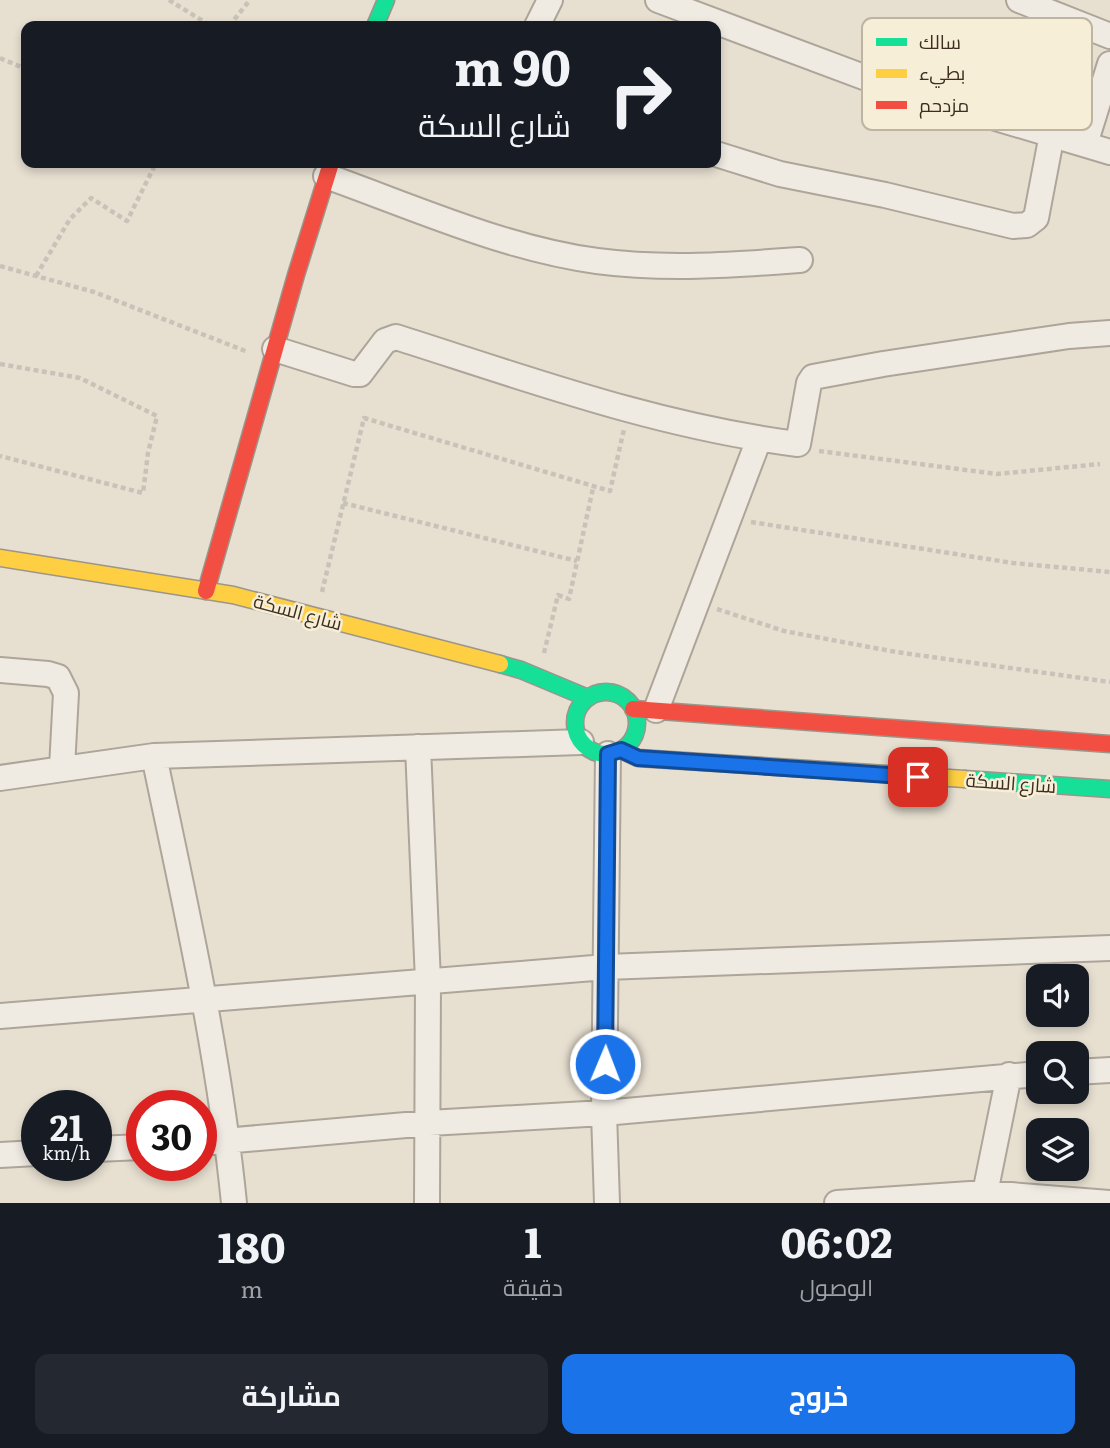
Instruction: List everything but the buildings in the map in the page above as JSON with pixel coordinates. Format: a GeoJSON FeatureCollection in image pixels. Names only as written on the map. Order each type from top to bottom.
{"type":"FeatureCollection","features":[{"type":"Feature","properties":{"kind":"street"},"geometry":{"type":"LineString","coordinates":[[377,21],[386,0]]}},
{"type":"Feature","properties":{"kind":"street"},"geometry":{"type":"LineString","coordinates":[[540,21],[550,0]]}},
{"type":"Feature","properties":{"kind":"street"},"geometry":{"type":"LineString","coordinates":[[658,0],[714,21]]}},
{"type":"Feature","properties":{"kind":"street"},"geometry":{"type":"LineString","coordinates":[[1034,3],[1069,18]]}},
{"type":"Feature","properties":{"kind":"street"},"geometry":{"type":"LineString","coordinates":[[721,24],[862,76]]}},
{"type":"Feature","properties":{"kind":"street"},"geometry":{"type":"LineString","coordinates":[[1092,28],[1110,36]]}},
{"type":"Feature","properties":{"kind":"street"},"geometry":{"type":"LineString","coordinates":[[1092,124],[1110,64]]}},
{"type":"Feature","properties":{"kind":"street"},"geometry":{"type":"LineString","coordinates":[[1038,130],[1110,152]]}},
{"type":"Feature","properties":{"kind":"street"},"geometry":{"type":"LineString","coordinates":[[1086,144],[1090,130]]}},
{"type":"Feature","properties":{"kind":"street"},"geometry":{"type":"LineString","coordinates":[[721,156],[780,174],[885,195],[1013,226],[1027,225],[1036,218],[1052,134]]}},
{"type":"Feature","properties":{"kind":"street"},"geometry":{"type":"LineString","coordinates":[[206,590],[329,170],[520,245],[597,261],[694,268],[800,260]]}},
{"type":"Feature","properties":{"kind":"street"},"geometry":{"type":"LineString","coordinates":[[273,354],[360,374],[386,341],[396,337],[628,410],[759,439],[799,444],[809,383],[813,377],[1029,342],[1110,334]]}},
{"type":"Feature","properties":{"kind":"street"},"geometry":{"type":"LineString","coordinates":[[759,439],[696,602],[645,709],[636,718],[634,737],[614,752],[597,753],[581,742],[577,733],[577,714],[588,698],[597,694],[618,695],[645,709],[1110,744]]}},
{"type":"Feature","properties":{"kind":"street","name":"شارع السكة"},"geometry":{"type":"LineString","coordinates":[[0,558],[233,595],[521,670],[588,698]]}},
{"type":"Feature","properties":{"kind":"street"},"geometry":{"type":"LineString","coordinates":[[0,670],[58,677],[66,693],[62,768]]}},
{"type":"Feature","properties":{"kind":"street"},"geometry":{"type":"LineString","coordinates":[[0,778],[154,756],[581,742]]}},
{"type":"Feature","properties":{"kind":"street"},"geometry":{"type":"LineString","coordinates":[[418,747],[428,981],[427,1203]]}},
{"type":"Feature","properties":{"kind":"street"},"geometry":{"type":"LineString","coordinates":[[607,1203],[604,1113],[606,967],[614,752]]}},
{"type":"Feature","properties":{"kind":"street","name":"شارع السكة"},"geometry":{"type":"LineString","coordinates":[[614,752],[638,758],[1110,789]]}},
{"type":"Feature","properties":{"kind":"street"},"geometry":{"type":"LineString","coordinates":[[154,756],[205,1000],[228,1142],[234,1203]]}},
{"type":"Feature","properties":{"kind":"street"},"geometry":{"type":"LineString","coordinates":[[0,1016],[606,967],[1110,948]]}},
{"type":"Feature","properties":{"kind":"street"},"geometry":{"type":"LineString","coordinates":[[1089,1071],[1110,1070]]}},
{"type":"Feature","properties":{"kind":"street"},"geometry":{"type":"LineString","coordinates":[[217,1142],[429,1123],[604,1113],[1026,1074]]}},
{"type":"Feature","properties":{"kind":"street"},"geometry":{"type":"LineString","coordinates":[[984,1198],[1009,1075]]}},
{"type":"Feature","properties":{"kind":"street"},"geometry":{"type":"LineString","coordinates":[[0,1155],[21,1154]]}},
{"type":"Feature","properties":{"kind":"street"},"geometry":{"type":"LineString","coordinates":[[840,1203],[984,1198],[1109,1203]]}},
{"type":"Feature","properties":{"kind":"path"},"geometry":{"type":"LineString","coordinates":[[169,0],[203,21]]}},
{"type":"Feature","properties":{"kind":"path"},"geometry":{"type":"LineString","coordinates":[[233,21],[250,0]]}},
{"type":"Feature","properties":{"kind":"path"},"geometry":{"type":"LineString","coordinates":[[0,58],[21,67]]}},
{"type":"Feature","properties":{"kind":"path"},"geometry":{"type":"LineString","coordinates":[[36,276],[69,219],[91,198],[127,221],[154,168]]}},
{"type":"Feature","properties":{"kind":"path"},"geometry":{"type":"LineString","coordinates":[[0,266],[94,292],[273,354]]}},
{"type":"Feature","properties":{"kind":"path"},"geometry":{"type":"LineString","coordinates":[[0,365],[80,378],[157,416],[148,453],[143,493],[0,456]]}},
{"type":"Feature","properties":{"kind":"path"},"geometry":{"type":"LineString","coordinates":[[316,616],[364,418],[610,491],[628,410]]}},
{"type":"Feature","properties":{"kind":"path"},"geometry":{"type":"LineString","coordinates":[[799,444],[826,453],[997,474],[1100,464]]}},
{"type":"Feature","properties":{"kind":"path"},"geometry":{"type":"LineString","coordinates":[[539,678],[558,595],[569,599],[593,488]]}},
{"type":"Feature","properties":{"kind":"path"},"geometry":{"type":"LineString","coordinates":[[343,503],[577,561]]}},
{"type":"Feature","properties":{"kind":"path"},"geometry":{"type":"LineString","coordinates":[[728,518],[1013,563],[1110,572]]}},
{"type":"Feature","properties":{"kind":"path"},"geometry":{"type":"LineString","coordinates":[[696,602],[797,633],[896,652],[1110,682]]}},
{"type":"Feature","properties":{"kind":"traffic: fast"},"geometry":{"type":"LineString","coordinates":[[377,21],[386,0]]}},
{"type":"Feature","properties":{"kind":"traffic: fast"},"geometry":{"type":"LineString","coordinates":[[500,664],[588,698]]}},
{"type":"Feature","properties":{"kind":"traffic: fast"},"geometry":{"type":"LineString","coordinates":[[606,692],[628,701],[637,723],[628,745],[606,754],[584,745],[575,723],[584,701],[606,692]]}},
{"type":"Feature","properties":{"kind":"traffic: fast"},"geometry":{"type":"LineString","coordinates":[[965,779],[1110,789]]}},
{"type":"Feature","properties":{"kind":"traffic: slow"},"geometry":{"type":"LineString","coordinates":[[0,558],[233,595],[500,664]]}},
{"type":"Feature","properties":{"kind":"traffic: slow"},"geometry":{"type":"LineString","coordinates":[[621,750],[638,758],[965,779]]}},
{"type":"Feature","properties":{"kind":"traffic: jam"},"geometry":{"type":"LineString","coordinates":[[206,591],[296,275],[329,168]]}},
{"type":"Feature","properties":{"kind":"traffic: jam"},"geometry":{"type":"LineString","coordinates":[[633,709],[1110,744]]}},
{"type":"Feature","properties":{"kind":"route"},"geometry":{"type":"LineString","coordinates":[[605,1064],[608,754],[621,750],[638,758],[918,777]]}}]}
